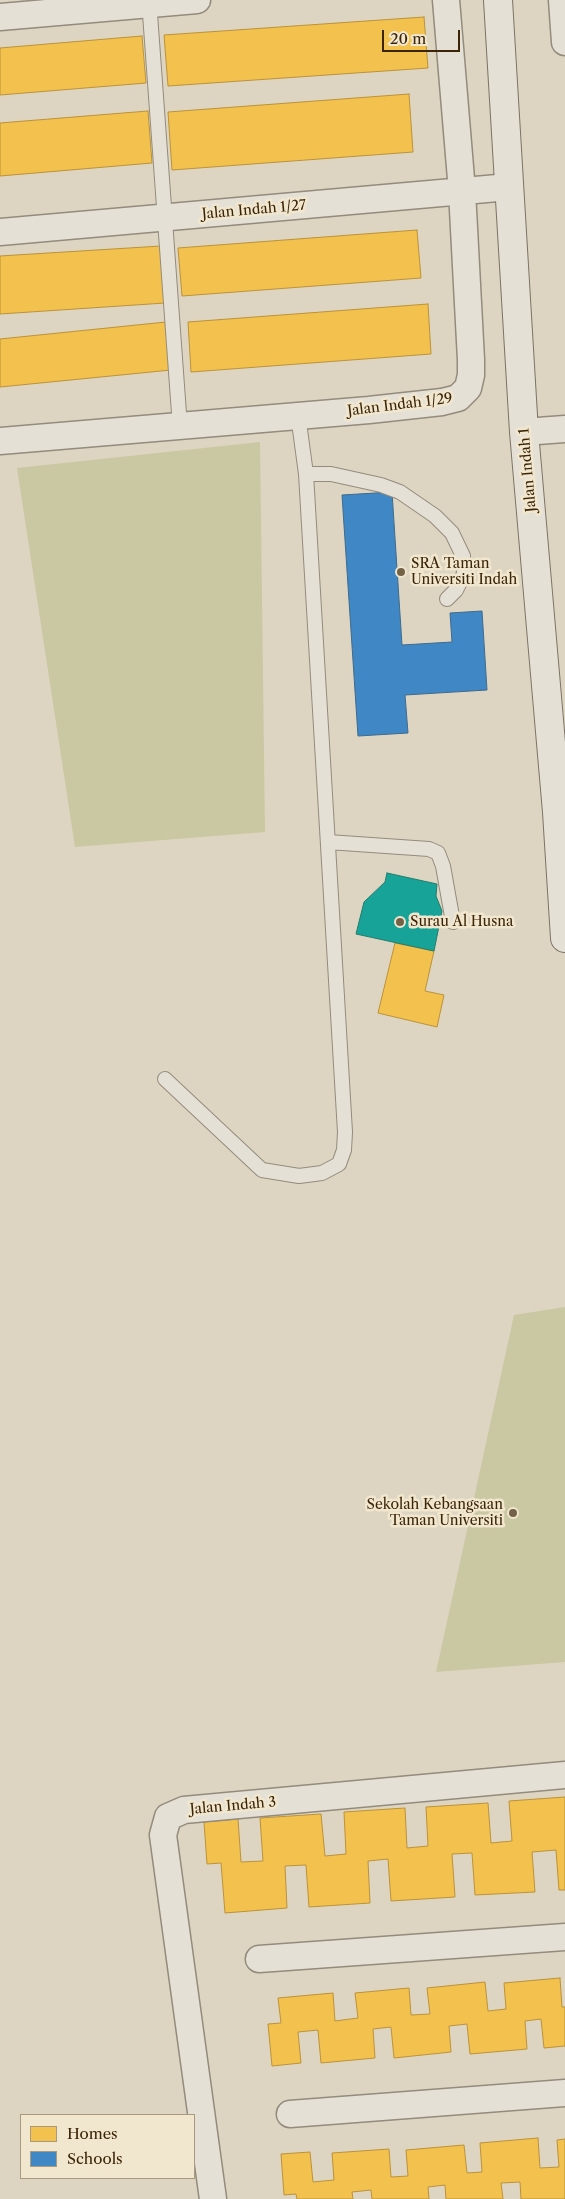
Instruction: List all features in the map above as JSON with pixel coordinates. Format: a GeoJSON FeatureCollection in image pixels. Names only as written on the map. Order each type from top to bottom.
{"type":"FeatureCollection","features":[{"type":"Feature","properties":{"kind":"street"},"geometry":{"type":"LineString","coordinates":[[0,17],[149,2],[197,0]]}},
{"type":"Feature","properties":{"kind":"street","name":"Jalan Indah 1/29"},"geometry":{"type":"LineString","coordinates":[[0,441],[369,410],[442,402],[458,398],[468,388],[472,375],[462,192],[446,0]]}},
{"type":"Feature","properties":{"kind":"street","name":"Jalan Indah 1"},"geometry":{"type":"LineString","coordinates":[[498,0],[524,432],[561,811],[565,938]]}},
{"type":"Feature","properties":{"kind":"street"},"geometry":{"type":"LineString","coordinates":[[562,0],[565,42]]}},
{"type":"Feature","properties":{"kind":"street","name":"Jalan Indah 1/27"},"geometry":{"type":"LineString","coordinates":[[0,232],[509,187]]}},
{"type":"Feature","properties":{"kind":"street"},"geometry":{"type":"LineString","coordinates":[[524,432],[565,429]]}},
{"type":"Feature","properties":{"kind":"street","name":"Jalan Indah 3"},"geometry":{"type":"LineString","coordinates":[[213,2199],[163,1835],[168,1817],[184,1810],[565,1775]]}},
{"type":"Feature","properties":{"kind":"street"},"geometry":{"type":"LineString","coordinates":[[258,1959],[565,1937]]}},
{"type":"Feature","properties":{"kind":"street"},"geometry":{"type":"LineString","coordinates":[[290,2114],[565,2093]]}},
{"type":"Feature","properties":{"kind":"lane"},"geometry":{"type":"LineString","coordinates":[[149,2],[180,427]]}},
{"type":"Feature","properties":{"kind":"lane"},"geometry":{"type":"LineString","coordinates":[[165,1079],[262,1170],[299,1176],[322,1173],[339,1164],[344,1150],[345,1132],[306,474],[298,415]]}},
{"type":"Feature","properties":{"kind":"lane"},"geometry":{"type":"LineString","coordinates":[[306,474],[331,474],[381,485],[400,492],[434,516],[452,532],[463,556],[464,574],[456,590],[447,599]]}},
{"type":"Feature","properties":{"kind":"lane"},"geometry":{"type":"LineString","coordinates":[[328,842],[429,849],[438,854],[443,866],[453,922]]}},
{"type":"Feature","properties":{"kind":"shaded area"},"geometry":{"type":"Polygon","coordinates":[[[260,442],[265,832],[75,847],[17,468],[260,442]]]}},
{"type":"Feature","properties":{"kind":"shaded area","name":"Sekolah Kebangsaan Taman Universiti"},"geometry":{"type":"Polygon","coordinates":[[[565,1307],[565,1662],[436,1672],[514,1315],[565,1307]]]}},
{"type":"Feature","properties":{"kind":"building: Homes"},"geometry":{"type":"Polygon","coordinates":[[[424,17],[428,68],[168,86],[164,35],[424,17]]]}},
{"type":"Feature","properties":{"kind":"building: Homes"},"geometry":{"type":"Polygon","coordinates":[[[142,36],[146,83],[0,95],[0,48],[142,36]]]}},
{"type":"Feature","properties":{"kind":"building: Homes"},"geometry":{"type":"Polygon","coordinates":[[[409,94],[413,152],[172,170],[168,112],[409,94]]]}},
{"type":"Feature","properties":{"kind":"building: Homes"},"geometry":{"type":"Polygon","coordinates":[[[148,111],[152,163],[0,176],[0,123],[148,111]]]}},
{"type":"Feature","properties":{"kind":"building: Homes"},"geometry":{"type":"Polygon","coordinates":[[[417,230],[421,278],[182,296],[178,248],[417,230]]]}},
{"type":"Feature","properties":{"kind":"building: Homes"},"geometry":{"type":"Polygon","coordinates":[[[161,246],[165,303],[0,314],[0,256],[161,246]]]}},
{"type":"Feature","properties":{"kind":"building: Homes"},"geometry":{"type":"Polygon","coordinates":[[[428,304],[431,354],[191,372],[188,322],[428,304]]]}},
{"type":"Feature","properties":{"kind":"building: Homes"},"geometry":{"type":"Polygon","coordinates":[[[166,322],[171,370],[0,387],[0,339],[166,322]]]}},
{"type":"Feature","properties":{"kind":"building: Homes"},"geometry":{"type":"Polygon","coordinates":[[[395,943],[434,951],[425,991],[444,995],[437,1027],[378,1013],[395,943]]]}},
{"type":"Feature","properties":{"kind":"building: Homes"},"geometry":{"type":"Polygon","coordinates":[[[565,1797],[565,1890],[559,1890],[556,1850],[532,1852],[535,1892],[475,1895],[472,1853],[452,1854],[455,1897],[391,1901],[388,1859],[368,1861],[370,1903],[309,1907],[306,1865],[285,1866],[287,1908],[225,1913],[221,1863],[207,1864],[204,1822],[238,1819],[241,1862],[263,1861],[260,1818],[321,1814],[325,1856],[346,1854],[344,1812],[405,1808],[407,1848],[428,1846],[426,1807],[488,1803],[491,1843],[512,1841],[509,1801],[565,1797]]]}},
{"type":"Feature","properties":{"kind":"building: Homes"},"geometry":{"type":"Polygon","coordinates":[[[560,1978],[562,2007],[565,2007],[565,2046],[544,2048],[541,2019],[525,2021],[527,2049],[470,2054],[467,2024],[449,2026],[451,2052],[394,2058],[391,2027],[373,2029],[375,2058],[321,2063],[318,2030],[298,2032],[301,2063],[272,2066],[268,2024],[281,2023],[278,1998],[333,1993],[335,2021],[358,2018],[355,1993],[409,1988],[411,2015],[430,2014],[427,1988],[485,1982],[488,2011],[506,2009],[504,1983],[560,1978]]]}},
{"type":"Feature","properties":{"kind":"building: Homes"},"geometry":{"type":"Polygon","coordinates":[[[538,2138],[540,2168],[559,2167],[557,2140],[565,2139],[565,2199],[521,2199],[520,2182],[501,2183],[503,2199],[446,2199],[445,2185],[428,2187],[429,2199],[372,2199],[371,2190],[352,2192],[353,2199],[297,2199],[296,2194],[284,2195],[281,2154],[310,2152],[313,2182],[334,2180],[332,2153],[389,2149],[391,2177],[408,2176],[406,2150],[464,2145],[467,2173],[482,2172],[480,2143],[538,2138]]]}},
{"type":"Feature","properties":{"kind":"building: Schools"},"geometry":{"type":"Polygon","coordinates":[[[392,492],[402,645],[452,642],[450,613],[482,611],[487,690],[405,695],[408,733],[358,736],[342,495],[392,492]]]}},
{"type":"Feature","properties":{"kind":"building: Public","name":"Surau Al Husna"},"geometry":{"type":"Polygon","coordinates":[[[387,873],[437,884],[436,896],[442,911],[434,951],[356,934],[364,902],[385,882],[387,873]]]}},
{"type":"Feature","properties":{"kind":"place","name":"SRA Taman Universiti Indah"},"geometry":{"type":"Point","coordinates":[401,572]}},
{"type":"Feature","properties":{"kind":"place","name":"Surau Al Husna"},"geometry":{"type":"Point","coordinates":[400,922]}},
{"type":"Feature","properties":{"kind":"place","name":"Sekolah Kebangsaan Taman Universiti"},"geometry":{"type":"Point","coordinates":[513,1513]}}]}
